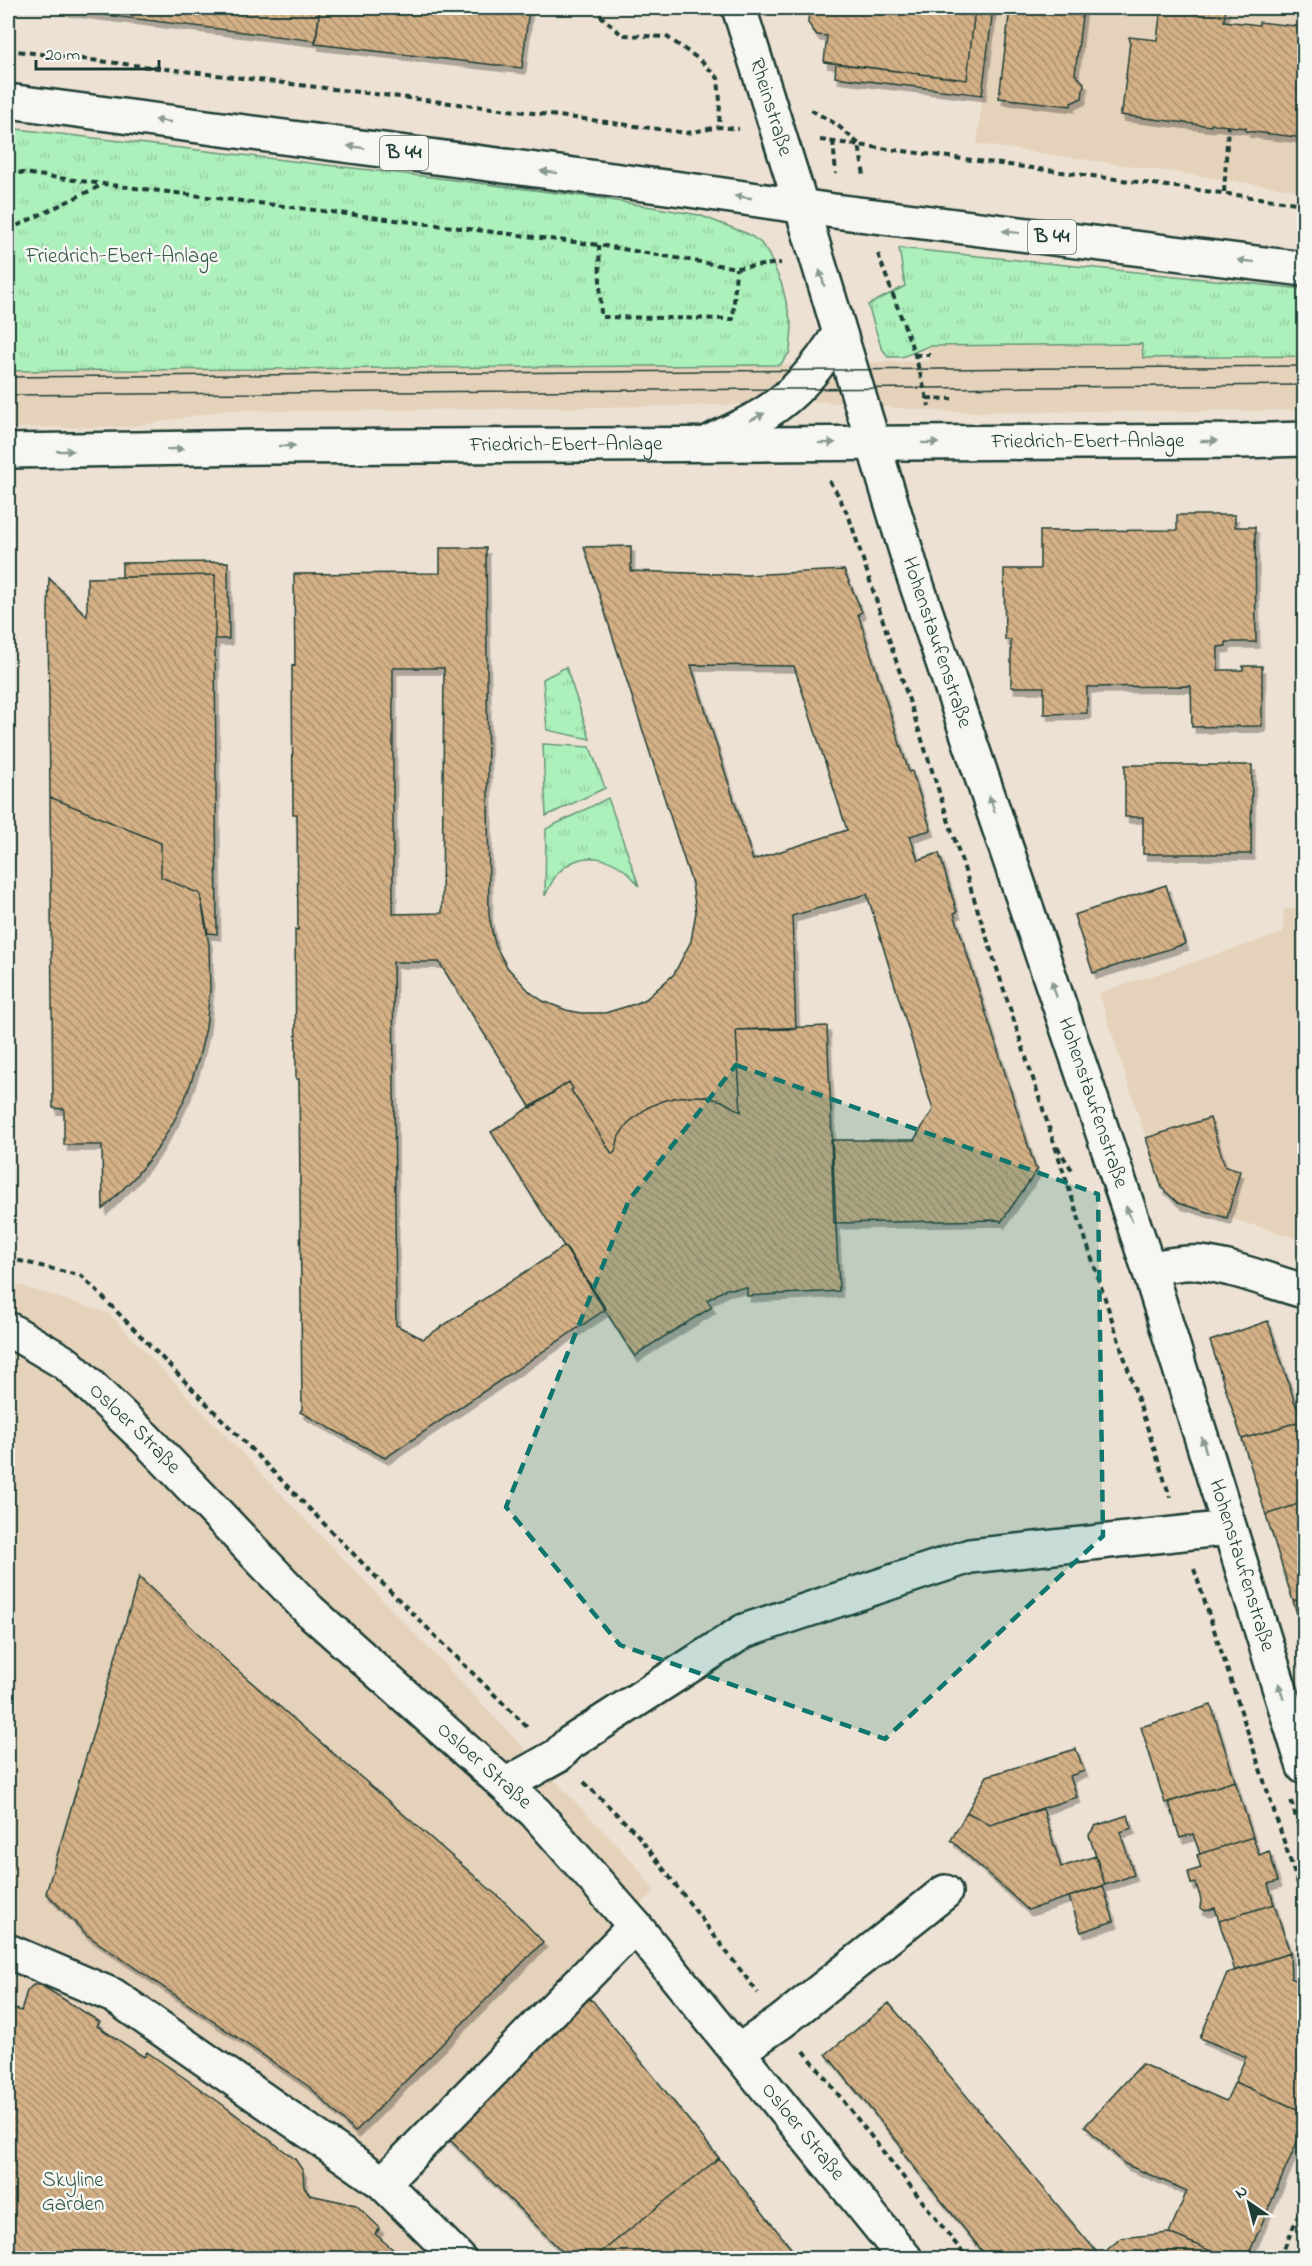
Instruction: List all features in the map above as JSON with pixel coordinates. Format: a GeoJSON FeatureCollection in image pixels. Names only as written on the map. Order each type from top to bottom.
{"type":"FeatureCollection","features":[{"type":"Feature","properties":{"kind":"main road","name":"Rheinstraße"},"geometry":{"type":"LineString","coordinates":[[739,8],[801,205]]}},
{"type":"Feature","properties":{"kind":"main road","name":"B 44"},"geometry":{"type":"LineString","coordinates":[[8,100],[834,211],[1305,269]]}},
{"type":"Feature","properties":{"kind":"main road"},"geometry":{"type":"LineString","coordinates":[[801,205],[872,442]]}},
{"type":"Feature","properties":{"kind":"main road"},"geometry":{"type":"LineString","coordinates":[[705,445],[767,412],[796,390],[829,350],[839,333]]}},
{"type":"Feature","properties":{"kind":"main road","name":"Friedrich-Ebert-Anlage"},"geometry":{"type":"LineString","coordinates":[[8,451],[1305,439]]}},
{"type":"Feature","properties":{"kind":"main road","name":"Hohenstaufenstraße"},"geometry":{"type":"LineString","coordinates":[[872,442],[913,574],[1149,1269],[1305,1767]]}},
{"type":"Feature","properties":{"kind":"main road"},"geometry":{"type":"LineString","coordinates":[[1149,1269],[1178,1263],[1200,1263],[1225,1268],[1305,1292]]}},
{"type":"Feature","properties":{"kind":"main road","name":"Osloer Straße"},"geometry":{"type":"LineString","coordinates":[[8,1329],[67,1364],[145,1438],[309,1610],[535,1812],[635,1926],[905,2259]]}},
{"type":"Feature","properties":{"kind":"main road"},"geometry":{"type":"LineString","coordinates":[[505,1785],[557,1756],[570,1743],[744,1631],[970,1556],[1229,1528]]}},
{"type":"Feature","properties":{"kind":"main road"},"geometry":{"type":"LineString","coordinates":[[737,2052],[781,2022],[945,1892]]}},
{"type":"Feature","properties":{"kind":"main road"},"geometry":{"type":"LineString","coordinates":[[383,2183],[635,1926]]}},
{"type":"Feature","properties":{"kind":"main road"},"geometry":{"type":"LineString","coordinates":[[8,1951],[114,1996],[383,2183],[458,2259]]}},
{"type":"Feature","properties":{"kind":"path"},"geometry":{"type":"LineString","coordinates":[[592,8],[622,35],[668,37],[700,60],[718,78],[720,101],[718,127]]}},
{"type":"Feature","properties":{"kind":"path"},"geometry":{"type":"LineString","coordinates":[[8,50],[584,119],[687,134],[718,127],[1305,204]]}},
{"type":"Feature","properties":{"kind":"path"},"geometry":{"type":"LineString","coordinates":[[1224,192],[1228,126]]}},
{"type":"Feature","properties":{"kind":"path"},"geometry":{"type":"LineString","coordinates":[[8,171],[599,245],[736,268],[777,264]]}},
{"type":"Feature","properties":{"kind":"path"},"geometry":{"type":"LineString","coordinates":[[8,230],[103,184]]}},
{"type":"Feature","properties":{"kind":"path"},"geometry":{"type":"LineString","coordinates":[[599,245],[602,317],[734,319],[736,268]]}},
{"type":"Feature","properties":{"kind":"path"},"geometry":{"type":"LineString","coordinates":[[877,252],[915,355],[932,414]]}},
{"type":"Feature","properties":{"kind":"path"},"geometry":{"type":"LineString","coordinates":[[915,355],[930,355]]}},
{"type":"Feature","properties":{"kind":"path"},"geometry":{"type":"LineString","coordinates":[[927,398],[952,399]]}},
{"type":"Feature","properties":{"kind":"path"},"geometry":{"type":"LineString","coordinates":[[804,443],[837,493],[849,517],[1053,1141]]}},
{"type":"Feature","properties":{"kind":"path"},"geometry":{"type":"LineString","coordinates":[[8,535],[14,527]]}},
{"type":"Feature","properties":{"kind":"path"},"geometry":{"type":"LineString","coordinates":[[8,1258],[82,1276],[379,1580],[636,1833],[967,2259]]}},
{"type":"Feature","properties":{"kind":"path"},"geometry":{"type":"LineString","coordinates":[[1281,2259],[1305,2202]]}},
{"type":"Feature","properties":{"kind":"highlighted area"},"geometry":{"type":"Polygon","coordinates":[[[736,1065],[1098,1194],[1103,1536],[885,1739],[620,1645],[506,1507],[629,1200],[736,1065]]]}},
{"type":"Feature","properties":{"kind":"shaded area"},"geometry":{"type":"Polygon","coordinates":[[[993,8],[1304,8],[1304,191],[977,144],[993,8]]]}},
{"type":"Feature","properties":{"kind":"shaded area"},"geometry":{"type":"Polygon","coordinates":[[[1143,344],[1144,358],[1304,356],[1304,410],[948,412],[816,401],[724,405],[342,411],[227,410],[130,427],[8,428],[8,371],[780,365],[929,361],[928,346],[1143,344]]]}},
{"type":"Feature","properties":{"kind":"shaded area"},"geometry":{"type":"Polygon","coordinates":[[[1284,909],[1304,909],[1304,1240],[1178,1203],[1162,1188],[1099,993],[1283,933],[1284,909]]]}},
{"type":"Feature","properties":{"kind":"shaded area"},"geometry":{"type":"Polygon","coordinates":[[[8,1282],[108,1313],[631,1860],[655,1891],[375,2171],[455,2258],[8,2258],[8,1282]]]}},
{"type":"Feature","properties":{"kind":"green space","name":"Friedrich-Ebert-Anlage"},"geometry":{"type":"Polygon","coordinates":[[[8,128],[598,198],[699,215],[748,234],[761,243],[769,255],[782,285],[792,327],[790,352],[780,365],[8,371],[8,128]]]}},
{"type":"Feature","properties":{"kind":"green space"},"geometry":{"type":"Polygon","coordinates":[[[899,248],[1304,289],[1304,356],[1143,358],[1142,344],[929,346],[902,357],[888,357],[881,347],[868,305],[905,286],[899,248]]]}},
{"type":"Feature","properties":{"kind":"green space"},"geometry":{"type":"Polygon","coordinates":[[[566,667],[590,739],[547,730],[543,679],[566,667]]]}},
{"type":"Feature","properties":{"kind":"green space"},"geometry":{"type":"Polygon","coordinates":[[[543,744],[590,747],[605,788],[546,816],[543,744]]]}},
{"type":"Feature","properties":{"kind":"green space"},"geometry":{"type":"Polygon","coordinates":[[[608,798],[639,886],[622,869],[612,863],[602,859],[580,859],[559,872],[545,896],[546,829],[608,798]]]}},
{"type":"Feature","properties":{"kind":"building"},"geometry":{"type":"Polygon","coordinates":[[[65,8],[320,8],[316,41],[64,10],[65,8]]]}},
{"type":"Feature","properties":{"kind":"building"},"geometry":{"type":"Polygon","coordinates":[[[320,8],[529,8],[522,68],[315,44],[320,8]]]}},
{"type":"Feature","properties":{"kind":"building"},"geometry":{"type":"Polygon","coordinates":[[[809,8],[975,8],[967,80],[824,62],[827,36],[817,35],[808,23],[809,8]]]}},
{"type":"Feature","properties":{"kind":"building"},"geometry":{"type":"Polygon","coordinates":[[[975,8],[993,8],[982,95],[835,77],[836,63],[967,80],[975,8]]]}},
{"type":"Feature","properties":{"kind":"building"},"geometry":{"type":"Polygon","coordinates":[[[1010,8],[1083,8],[1075,74],[1084,83],[1082,98],[1071,103],[1071,106],[999,98],[1010,8]]]}},
{"type":"Feature","properties":{"kind":"building"},"geometry":{"type":"Polygon","coordinates":[[[1161,8],[1226,8],[1224,21],[1304,27],[1304,138],[1246,131],[1246,128],[1120,115],[1129,37],[1157,40],[1161,8]]]}},
{"type":"Feature","properties":{"kind":"building"},"geometry":{"type":"Polygon","coordinates":[[[1177,515],[1235,515],[1235,527],[1255,527],[1256,642],[1226,642],[1226,646],[1218,647],[1218,670],[1243,670],[1243,666],[1262,666],[1262,726],[1192,727],[1191,686],[1087,687],[1087,713],[1044,714],[1044,687],[1011,687],[1011,640],[1005,640],[1004,569],[1040,569],[1040,531],[1177,530],[1177,515]]]}},
{"type":"Feature","properties":{"kind":"building"},"geometry":{"type":"Polygon","coordinates":[[[631,546],[631,571],[747,575],[844,570],[862,612],[858,614],[909,772],[912,771],[931,830],[910,836],[918,860],[939,853],[957,912],[954,913],[1035,1167],[1038,1169],[1001,1222],[999,1220],[834,1223],[831,1140],[914,1140],[933,1110],[867,894],[792,916],[796,1029],[736,1030],[741,1112],[722,1101],[703,1096],[678,1097],[662,1101],[647,1108],[628,1123],[619,1136],[615,1152],[612,1154],[571,1090],[573,1089],[569,1082],[531,1108],[439,962],[393,962],[396,1325],[423,1339],[565,1246],[606,1309],[385,1458],[300,1412],[302,1409],[299,1079],[296,1079],[295,929],[298,930],[297,814],[293,814],[294,574],[440,573],[440,548],[486,548],[489,915],[493,936],[507,967],[530,992],[543,1001],[581,1013],[605,1013],[646,999],[674,974],[691,941],[696,912],[692,884],[584,547],[631,546]],[[691,665],[753,860],[847,830],[794,666],[691,665]],[[393,668],[393,914],[442,913],[444,668],[393,668]]]}},
{"type":"Feature","properties":{"kind":"building"},"geometry":{"type":"Polygon","coordinates":[[[228,562],[229,639],[215,639],[215,575],[122,577],[122,563],[228,562]]]}},
{"type":"Feature","properties":{"kind":"building"},"geometry":{"type":"Polygon","coordinates":[[[215,575],[217,934],[208,933],[200,894],[161,877],[161,843],[50,797],[48,611],[49,578],[87,616],[87,578],[215,575]]]}},
{"type":"Feature","properties":{"kind":"building"},"geometry":{"type":"Polygon","coordinates":[[[1125,765],[1252,765],[1251,854],[1143,854],[1143,817],[1125,817],[1125,765]]]}},
{"type":"Feature","properties":{"kind":"building"},"geometry":{"type":"Polygon","coordinates":[[[50,797],[161,843],[161,877],[200,894],[209,945],[210,990],[206,1028],[187,1094],[156,1151],[134,1178],[103,1209],[102,1145],[64,1145],[64,1109],[53,1108],[50,797]]]}},
{"type":"Feature","properties":{"kind":"building"},"geometry":{"type":"Polygon","coordinates":[[[1166,885],[1185,944],[1093,973],[1074,915],[1166,885]]]}},
{"type":"Feature","properties":{"kind":"building"},"geometry":{"type":"Polygon","coordinates":[[[827,1026],[839,1291],[747,1296],[747,1288],[726,1289],[707,1300],[712,1307],[635,1357],[491,1132],[569,1082],[573,1089],[571,1090],[612,1154],[615,1152],[619,1136],[628,1123],[647,1108],[662,1101],[678,1097],[703,1096],[722,1101],[741,1112],[736,1030],[827,1026]]]}},
{"type":"Feature","properties":{"kind":"building"},"geometry":{"type":"Polygon","coordinates":[[[1210,1118],[1225,1167],[1240,1171],[1227,1218],[1178,1203],[1162,1188],[1146,1138],[1210,1118]]]}},
{"type":"Feature","properties":{"kind":"building"},"geometry":{"type":"Polygon","coordinates":[[[1268,1321],[1301,1421],[1242,1439],[1210,1341],[1268,1321]]]}},
{"type":"Feature","properties":{"kind":"building"},"geometry":{"type":"Polygon","coordinates":[[[1301,1421],[1304,1430],[1304,1502],[1266,1515],[1242,1439],[1301,1421]]]}},
{"type":"Feature","properties":{"kind":"building"},"geometry":{"type":"Polygon","coordinates":[[[1304,1502],[1304,1597],[1293,1601],[1266,1515],[1304,1502]]]}},
{"type":"Feature","properties":{"kind":"building"},"geometry":{"type":"Polygon","coordinates":[[[139,1577],[227,1661],[508,1905],[543,1942],[355,2132],[311,2088],[87,1935],[46,1893],[139,1577]]]}},
{"type":"Feature","properties":{"kind":"building"},"geometry":{"type":"Polygon","coordinates":[[[1304,1597],[1304,1635],[1293,1601],[1304,1597]]]}},
{"type":"Feature","properties":{"kind":"building"},"geometry":{"type":"Polygon","coordinates":[[[1211,1705],[1235,1781],[1165,1803],[1141,1727],[1211,1705]]]}},
{"type":"Feature","properties":{"kind":"building"},"geometry":{"type":"Polygon","coordinates":[[[1076,1749],[1084,1771],[1070,1776],[1077,1797],[990,1825],[967,1812],[987,1776],[1076,1749]]]}},
{"type":"Feature","properties":{"kind":"building"},"geometry":{"type":"Polygon","coordinates":[[[1235,1781],[1253,1837],[1200,1854],[1193,1834],[1180,1838],[1169,1802],[1235,1781]]]}},
{"type":"Feature","properties":{"kind":"building"},"geometry":{"type":"Polygon","coordinates":[[[1043,1809],[1061,1867],[1096,1856],[1105,1885],[1028,1910],[951,1840],[967,1812],[990,1825],[1043,1809]]]}},
{"type":"Feature","properties":{"kind":"building"},"geometry":{"type":"Polygon","coordinates":[[[1128,1815],[1132,1828],[1120,1832],[1134,1875],[1105,1885],[1089,1835],[1095,1826],[1128,1815]]]}},
{"type":"Feature","properties":{"kind":"building"},"geometry":{"type":"Polygon","coordinates":[[[1253,1837],[1259,1855],[1269,1851],[1278,1881],[1268,1884],[1274,1904],[1219,1921],[1215,1908],[1206,1911],[1200,1908],[1201,1900],[1196,1883],[1191,1884],[1188,1872],[1201,1868],[1197,1855],[1253,1837]]]}},
{"type":"Feature","properties":{"kind":"building"},"geometry":{"type":"Polygon","coordinates":[[[1103,1886],[1114,1921],[1081,1932],[1069,1897],[1103,1886]]]}},
{"type":"Feature","properties":{"kind":"building"},"geometry":{"type":"Polygon","coordinates":[[[1274,1904],[1290,1953],[1235,1971],[1219,1921],[1274,1904]]]}},
{"type":"Feature","properties":{"kind":"building"},"geometry":{"type":"Polygon","coordinates":[[[1290,1953],[1291,1978],[1304,1984],[1296,2003],[1304,2007],[1304,2018],[1300,2028],[1304,2030],[1304,2043],[1300,2053],[1304,2055],[1304,2073],[1301,2080],[1304,2082],[1304,2097],[1299,2110],[1235,2082],[1246,2057],[1200,2038],[1227,1973],[1290,1953]]]}},
{"type":"Feature","properties":{"kind":"building"},"geometry":{"type":"Polygon","coordinates":[[[33,1985],[41,1985],[100,2022],[97,2026],[144,2057],[147,2052],[219,2102],[295,2159],[303,2171],[304,2187],[310,2195],[356,2205],[380,2228],[375,2234],[403,2258],[8,2258],[8,2006],[21,2011],[27,1991],[33,1985]]]}},
{"type":"Feature","properties":{"kind":"building"},"geometry":{"type":"Polygon","coordinates":[[[587,1998],[593,2001],[719,2158],[594,2258],[569,2258],[446,2136],[587,1998]]]}},
{"type":"Feature","properties":{"kind":"building"},"geometry":{"type":"Polygon","coordinates":[[[889,2003],[1100,2256],[1121,2238],[1169,2233],[1227,2258],[988,2258],[826,2054],[889,2003]]]}},
{"type":"Feature","properties":{"kind":"building"},"geometry":{"type":"Polygon","coordinates":[[[1142,2064],[1226,2101],[1235,2082],[1304,2112],[1304,2126],[1247,2258],[1227,2258],[1169,2233],[1187,2191],[1125,2164],[1085,2126],[1142,2064]]]}},
{"type":"Feature","properties":{"kind":"building"},"geometry":{"type":"Polygon","coordinates":[[[719,2158],[799,2258],[594,2258],[719,2158]]]}},
{"type":"Feature","properties":{"kind":"tram line"},"geometry":{"type":"LineString","coordinates":[[8,377],[1304,366]]}},
{"type":"Feature","properties":{"kind":"tram line"},"geometry":{"type":"LineString","coordinates":[[8,395],[1304,385]]}},
{"type":"Feature","properties":{"kind":"park label","name":"Skyline Garden"},"geometry":{"type":"Point","coordinates":[73,2193]}}]}
